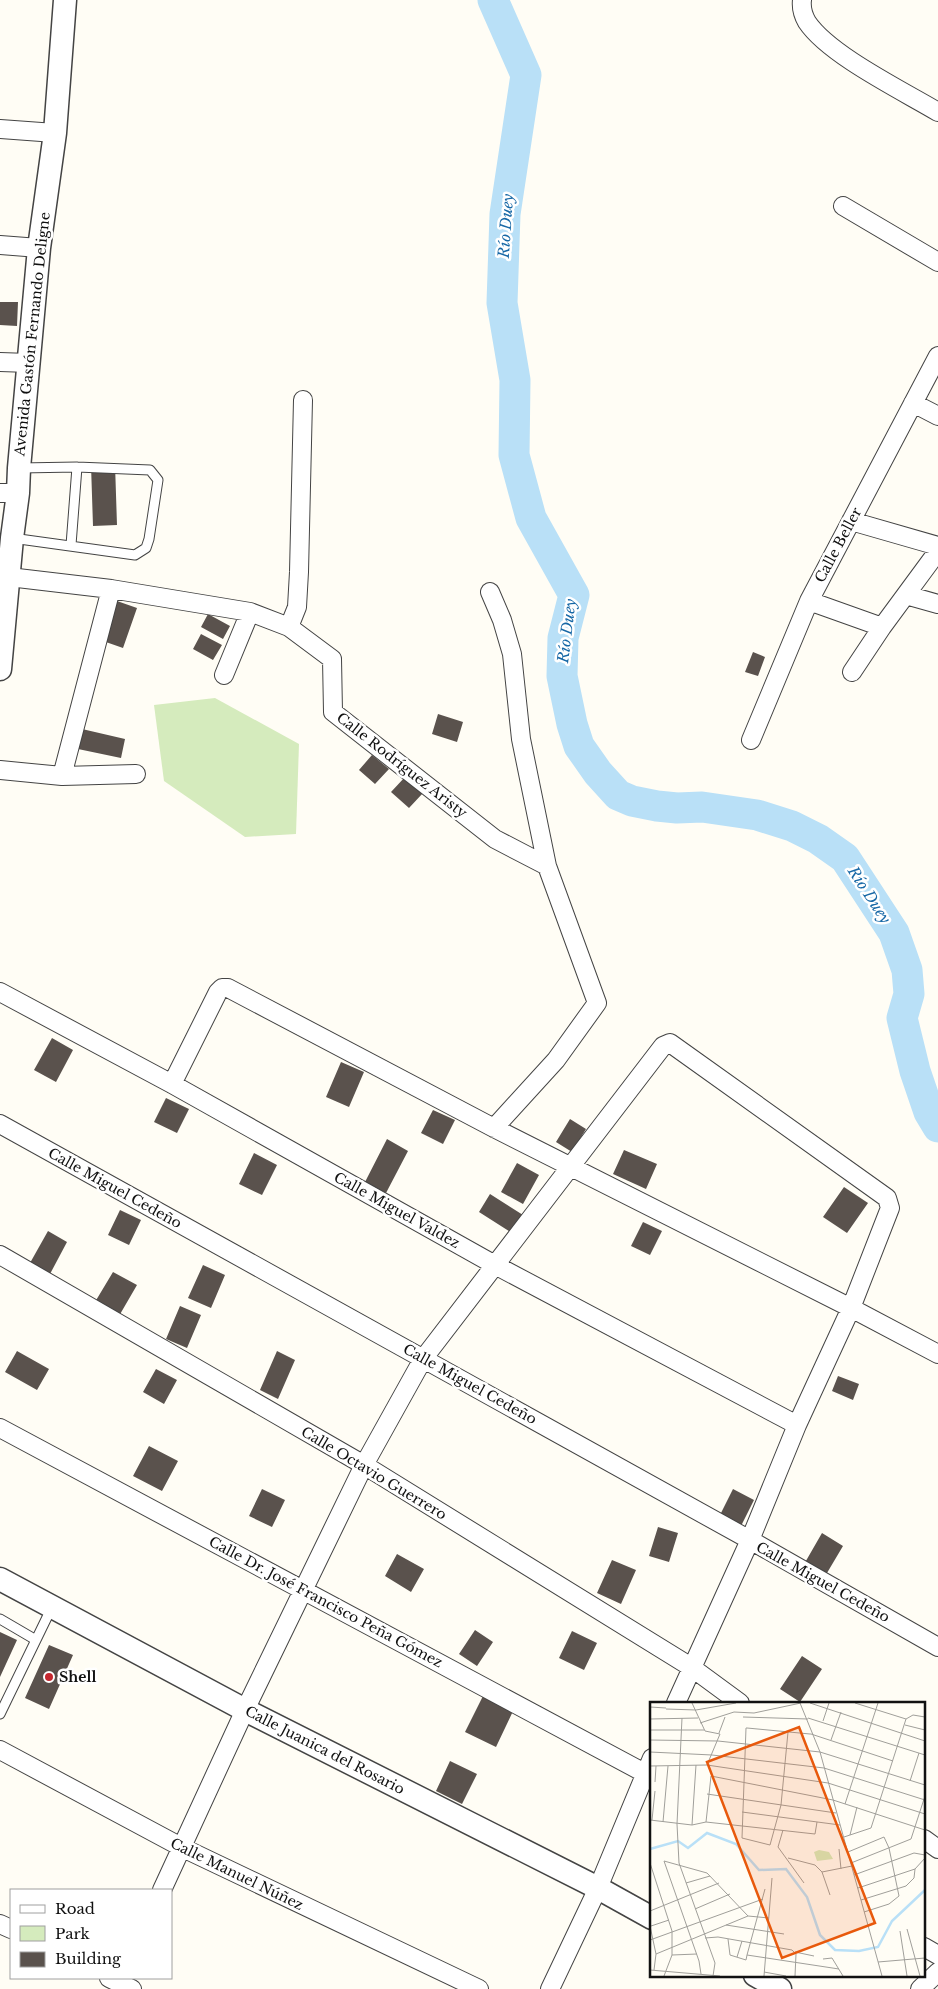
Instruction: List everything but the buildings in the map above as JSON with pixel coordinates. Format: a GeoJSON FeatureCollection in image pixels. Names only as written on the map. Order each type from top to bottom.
{"type":"FeatureCollection","features":[{"type":"Feature","properties":{"kind":"street","name":"Avenida Gastón Fernando Deligne"},"geometry":{"type":"LineString","coordinates":[[0,669],[3,605],[9,577],[12,538],[9,493],[19,468],[39,248],[55,133],[65,0]]}},
{"type":"Feature","properties":{"kind":"street"},"geometry":{"type":"LineString","coordinates":[[800,7],[825,40],[858,64],[938,112]]}},
{"type":"Feature","properties":{"kind":"street"},"geometry":{"type":"LineString","coordinates":[[0,129],[55,133]]}},
{"type":"Feature","properties":{"kind":"street"},"geometry":{"type":"LineString","coordinates":[[843,206],[938,262]]}},
{"type":"Feature","properties":{"kind":"street"},"geometry":{"type":"LineString","coordinates":[[0,245],[39,248]]}},
{"type":"Feature","properties":{"kind":"street","name":"Calle Beller"},"geometry":{"type":"LineString","coordinates":[[751,740],[809,601],[938,356]]}},
{"type":"Feature","properties":{"kind":"street"},"geometry":{"type":"LineString","coordinates":[[0,362],[29,363]]}},
{"type":"Feature","properties":{"kind":"street"},"geometry":{"type":"LineString","coordinates":[[289,627],[297,607],[303,400]]}},
{"type":"Feature","properties":{"kind":"street"},"geometry":{"type":"LineString","coordinates":[[913,403],[938,416]]}},
{"type":"Feature","properties":{"kind":"street"},"geometry":{"type":"LineString","coordinates":[[851,521],[938,546]]}},
{"type":"Feature","properties":{"kind":"street"},"geometry":{"type":"LineString","coordinates":[[852,672],[882,627],[938,551]]}},
{"type":"Feature","properties":{"kind":"street","name":"Calle Rodríguez Aristy"},"geometry":{"type":"LineString","coordinates":[[9,577],[111,589],[250,612],[289,627],[332,659],[333,712],[495,839],[547,866]]}},
{"type":"Feature","properties":{"kind":"street"},"geometry":{"type":"LineString","coordinates":[[62,776],[111,589]]}},
{"type":"Feature","properties":{"kind":"street"},"geometry":{"type":"LineString","coordinates":[[490,592],[502,620],[512,654],[521,739],[547,866],[597,1003],[556,1060],[494,1128]]}},
{"type":"Feature","properties":{"kind":"street"},"geometry":{"type":"LineString","coordinates":[[906,595],[938,604]]}},
{"type":"Feature","properties":{"kind":"street"},"geometry":{"type":"LineString","coordinates":[[809,601],[882,627]]}},
{"type":"Feature","properties":{"kind":"street"},"geometry":{"type":"LineString","coordinates":[[224,675],[250,612]]}},
{"type":"Feature","properties":{"kind":"street"},"geometry":{"type":"LineString","coordinates":[[0,770],[62,776],[136,774]]}},
{"type":"Feature","properties":{"kind":"street"},"geometry":{"type":"LineString","coordinates":[[172,1084],[218,992],[222,988],[228,988],[494,1128],[851,1308],[938,1354]]}},
{"type":"Feature","properties":{"kind":"street","name":"Calle Miguel Valdez"},"geometry":{"type":"LineString","coordinates":[[0,992],[172,1084],[495,1265],[797,1425]]}},
{"type":"Feature","properties":{"kind":"street"},"geometry":{"type":"LineString","coordinates":[[162,1889],[183,1848],[244,1710],[304,1591],[364,1465],[424,1359],[663,1046],[670,1043],[887,1198],[890,1208],[851,1308],[797,1425],[750,1540],[691,1666],[676,1702]]}},
{"type":"Feature","properties":{"kind":"street","name":"Calle Miguel Cedeño"},"geometry":{"type":"LineString","coordinates":[[0,1124],[938,1646]]}},
{"type":"Feature","properties":{"kind":"street","name":"Calle Octavio Guerrero"},"geometry":{"type":"LineString","coordinates":[[0,1255],[364,1465],[691,1666],[739,1702]]}},
{"type":"Feature","properties":{"kind":"street","name":"Calle Dr. José Francisco Peña Gómez"},"geometry":{"type":"LineString","coordinates":[[0,1428],[304,1591],[650,1769]]}},
{"type":"Feature","properties":{"kind":"street","name":"Calle Juanica del Rosario"},"geometry":{"type":"LineString","coordinates":[[0,1580],[244,1710],[598,1888],[650,1917]]}},
{"type":"Feature","properties":{"kind":"street","name":"Calle Manuel Núñez"},"geometry":{"type":"LineString","coordinates":[[0,1750],[183,1848],[479,1989]]}},
{"type":"Feature","properties":{"kind":"street"},"geometry":{"type":"LineString","coordinates":[[550,1989],[598,1888],[650,1769]]}},
{"type":"Feature","properties":{"kind":"street"},"geometry":{"type":"LineString","coordinates":[[926,1948],[938,1955]]}},
{"type":"Feature","properties":{"kind":"street"},"geometry":{"type":"LineString","coordinates":[[920,1989],[938,1972]]}},
{"type":"Feature","properties":{"kind":"street"},"geometry":{"type":"LineString","coordinates":[[757,1976],[780,1989]]}},
{"type":"Feature","properties":{"kind":"lane"},"geometry":{"type":"LineString","coordinates":[[71,545],[77,467]]}},
{"type":"Feature","properties":{"kind":"lane"},"geometry":{"type":"LineString","coordinates":[[12,538],[135,555],[146,548],[158,480],[150,470],[77,467],[19,468]]}},
{"type":"Feature","properties":{"kind":"lane"},"geometry":{"type":"LineString","coordinates":[[0,1714],[52,1607]]}},
{"type":"Feature","properties":{"kind":"lane"},"geometry":{"type":"LineString","coordinates":[[0,1620],[36,1640]]}},
{"type":"Feature","properties":{"kind":"green space"},"geometry":{"type":"Polygon","coordinates":[[[215,698],[299,744],[296,834],[245,837],[164,781],[154,705],[215,698]]]}},
{"type":"Feature","properties":{"kind":"waterway","name":"Río Duey"},"geometry":{"type":"LineString","coordinates":[[493,0],[526,75],[505,214],[502,303],[515,380],[514,455],[531,518],[574,595],[563,638],[562,676],[572,724],[579,746],[598,773],[618,795],[632,801],[657,806],[677,808],[702,807],[757,815],[792,826],[818,839],[845,858],[894,933],[907,970],[909,994],[902,1018],[915,1071],[929,1112],[938,1127]]}},
{"type":"Feature","properties":{"kind":"place","name":"Shell"},"geometry":{"type":"Point","coordinates":[49,1677]}}]}
